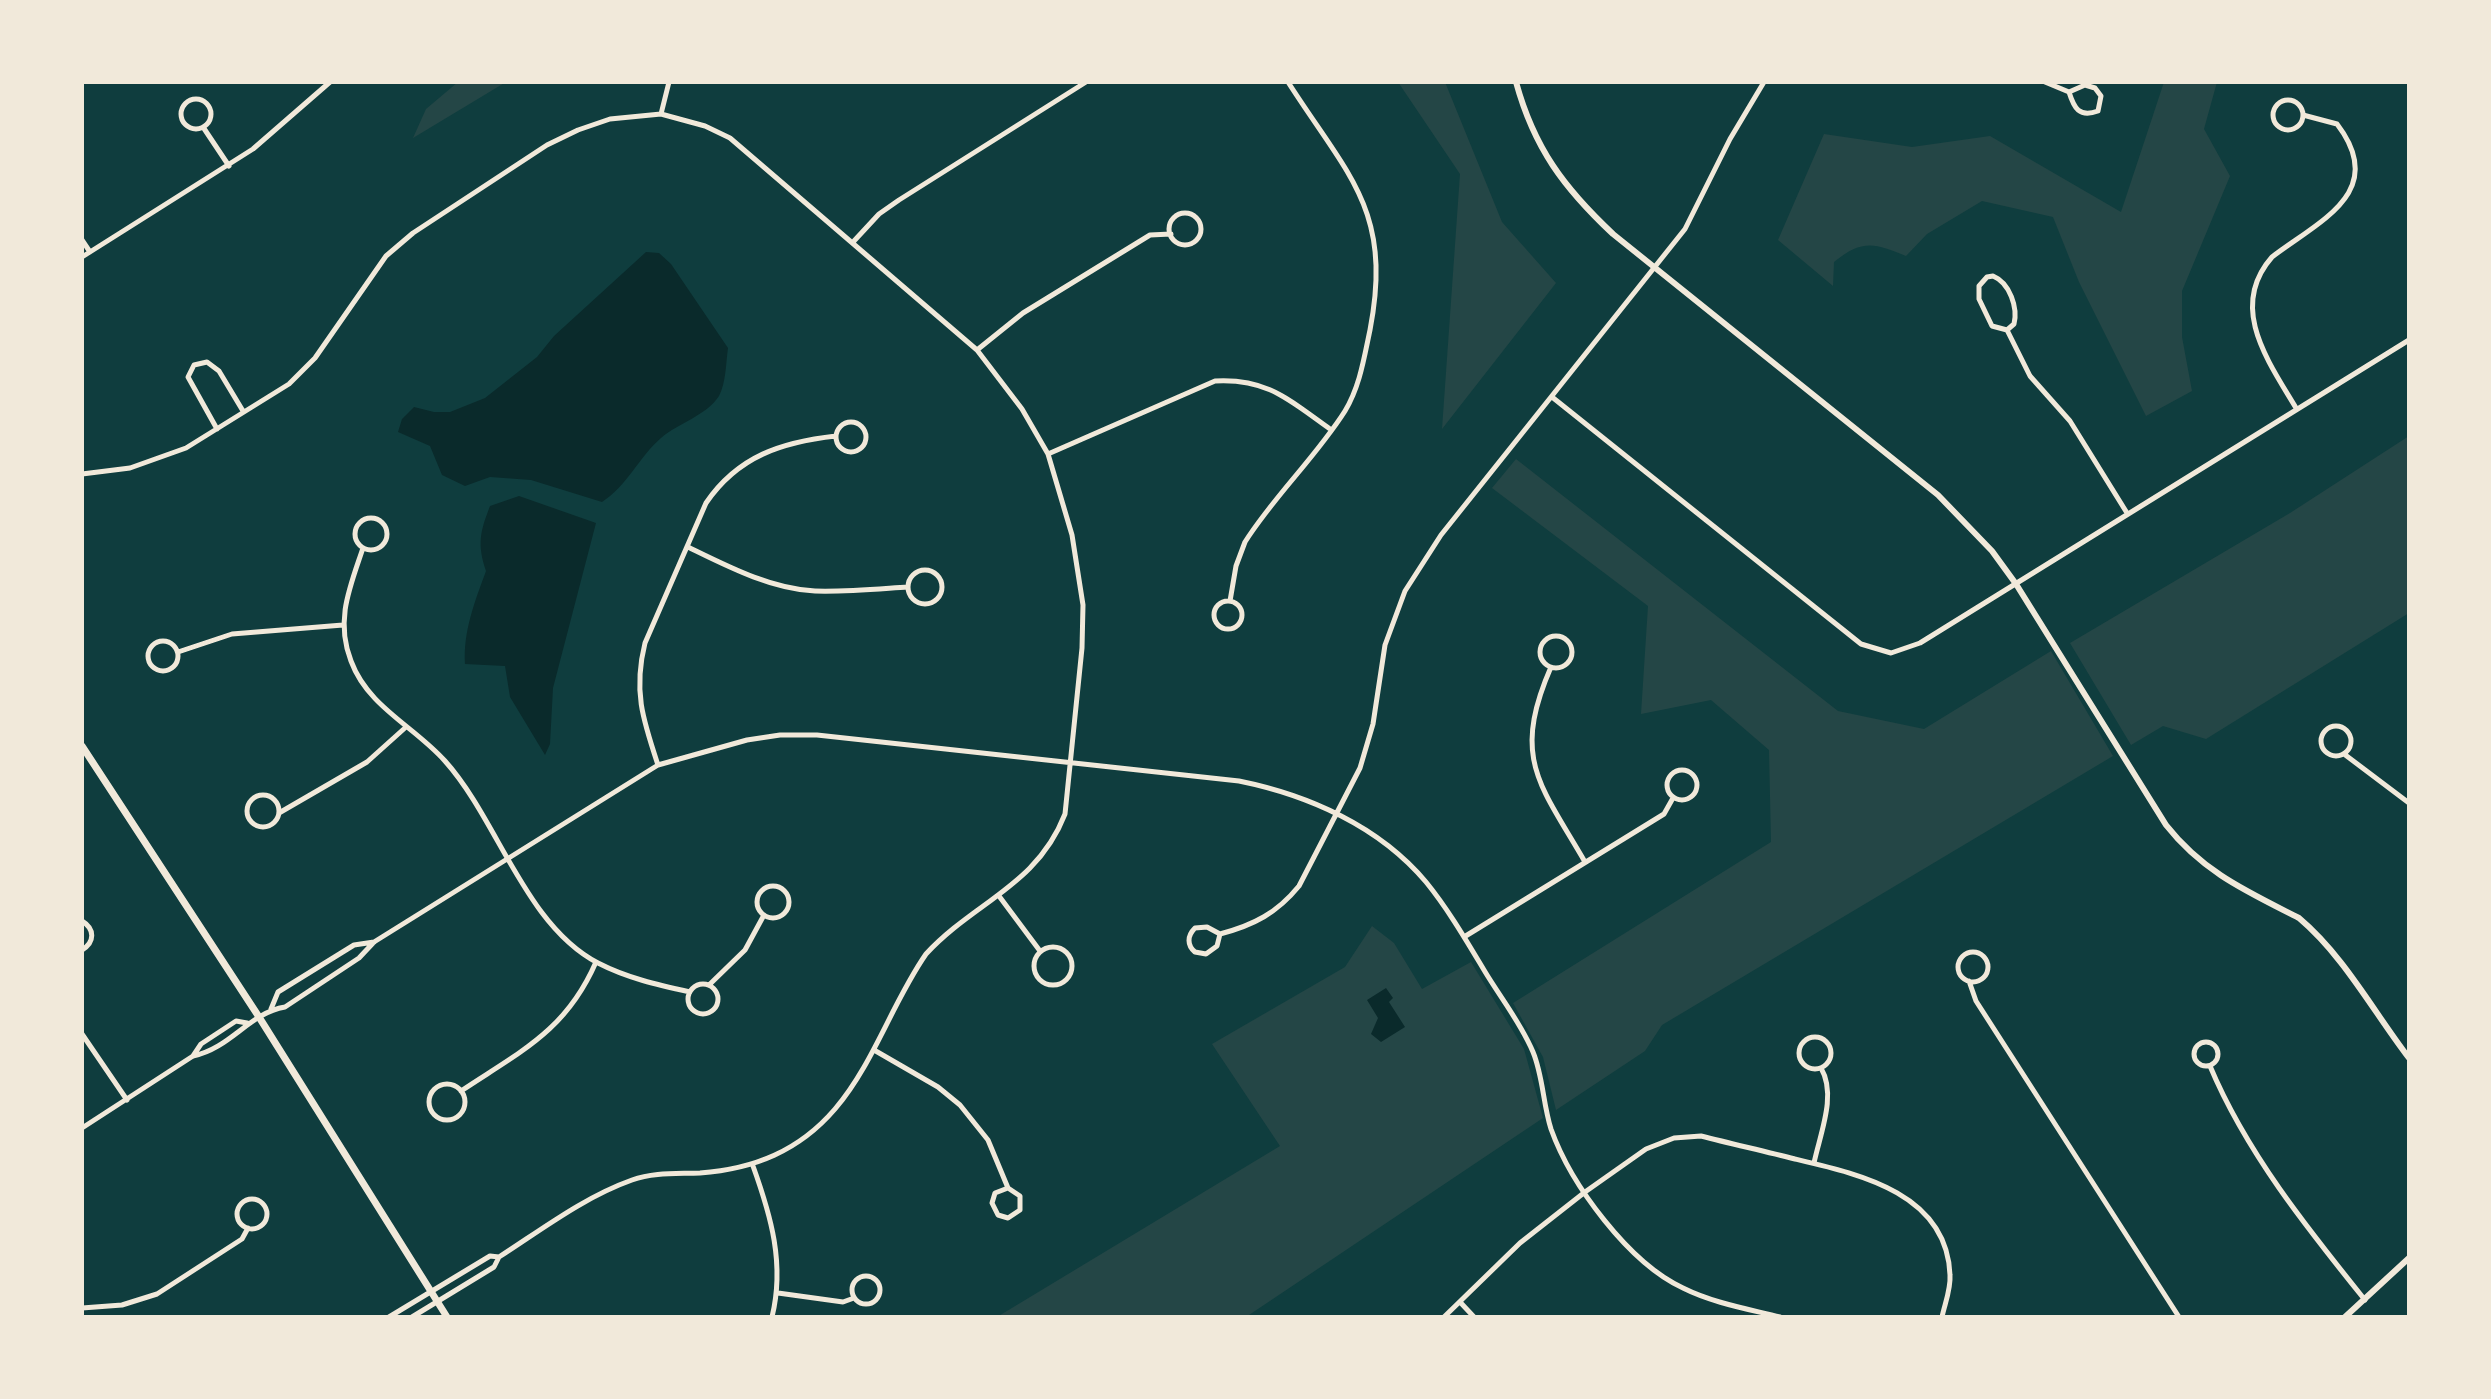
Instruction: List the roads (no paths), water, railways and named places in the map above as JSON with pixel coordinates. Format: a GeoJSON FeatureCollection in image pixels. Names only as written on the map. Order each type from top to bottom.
{"type":"FeatureCollection","features":[{"type":"Feature","properties":{"kind":"main road"},"geometry":{"type":"LineString","coordinates":[[82,746],[259,1017],[447,1317]]}},
{"type":"Feature","properties":{"kind":"street"},"geometry":{"type":"LineString","coordinates":[[82,257],[229,166],[330,82]]}},
{"type":"Feature","properties":{"kind":"street"},"geometry":{"type":"LineString","coordinates":[[661,114],[669,82]]}},
{"type":"Feature","properties":{"kind":"street"},"geometry":{"type":"LineString","coordinates":[[853,241],[879,214],[899,200],[1086,82]]}},
{"type":"Feature","properties":{"kind":"street"},"geometry":{"type":"LineString","coordinates":[[1230,601],[1236,566],[1245,542],[1330,429],[1359,385],[1376,298],[1377,253],[1371,220],[1354,182],[1288,82]]}},
{"type":"Feature","properties":{"kind":"street"},"geometry":{"type":"LineString","coordinates":[[1516,82],[1527,122],[1549,161],[1576,199],[1655,268],[1938,495],[1975,531],[2016,584],[2166,825],[2182,845],[2208,869],[2299,918],[2310,927],[2338,958],[2409,1058]]}},
{"type":"Feature","properties":{"kind":"street"},"geometry":{"type":"LineString","coordinates":[[1220,934],[1217,946],[1206,954],[1195,952],[1189,944],[1191,932],[1198,927],[1207,927],[1220,934],[1261,921],[1287,901],[1299,886],[1338,815],[1367,749],[1385,645],[1405,591],[1441,536],[1655,268],[1696,211],[1730,139],[1764,82]]}},
{"type":"Feature","properties":{"kind":"street"},"geometry":{"type":"LineString","coordinates":[[2045,82],[2069,92],[2078,111],[2085,114],[2098,111],[2101,96],[2095,88],[2085,85],[2069,92]]}},
{"type":"Feature","properties":{"kind":"street"},"geometry":{"type":"LineString","coordinates":[[198,98],[209,107],[209,120],[203,127],[192,128],[184,123],[180,113],[188,100],[198,98]]}},
{"type":"Feature","properties":{"kind":"street"},"geometry":{"type":"LineString","coordinates":[[2290,100],[2299,104],[2303,115],[2298,125],[2288,130],[2278,127],[2273,117],[2279,104],[2290,100]]}},
{"type":"Feature","properties":{"kind":"street"},"geometry":{"type":"LineString","coordinates":[[82,474],[148,463],[186,448],[289,384],[315,358],[376,267],[413,233],[547,145],[610,119],[661,114],[705,126],[730,138],[853,241],[977,350],[1022,409],[1048,454],[1072,535],[1082,594],[1082,648],[1065,814],[1056,836],[1042,858],[999,896],[940,939],[926,954],[906,985],[874,1049],[827,1117],[790,1148],[753,1166],[634,1179],[598,1194],[499,1257],[494,1267],[412,1317]]}},
{"type":"Feature","properties":{"kind":"street"},"geometry":{"type":"LineString","coordinates":[[2296,408],[2260,346],[2251,314],[2253,290],[2263,267],[2272,257],[2339,209],[2354,186],[2356,173],[2352,146],[2337,124],[2325,118],[2303,115]]}},
{"type":"Feature","properties":{"kind":"street"},"geometry":{"type":"LineString","coordinates":[[203,127],[229,166]]}},
{"type":"Feature","properties":{"kind":"street"},"geometry":{"type":"LineString","coordinates":[[977,350],[1023,313],[1150,234],[1171,234],[1181,244],[1191,243],[1199,237],[1200,223],[1193,215],[1182,213],[1171,223],[1171,234]]}},
{"type":"Feature","properties":{"kind":"street"},"geometry":{"type":"LineString","coordinates":[[82,240],[90,252]]}},
{"type":"Feature","properties":{"kind":"street"},"geometry":{"type":"LineString","coordinates":[[2007,330],[2015,318],[2013,304],[2003,282],[1993,276],[1987,277],[1979,286],[1979,299],[1992,326],[2007,330],[2031,376],[2070,421],[2127,513]]}},
{"type":"Feature","properties":{"kind":"street"},"geometry":{"type":"LineString","coordinates":[[1552,397],[1861,644],[1891,653],[1920,643],[2409,340]]}},
{"type":"Feature","properties":{"kind":"street"},"geometry":{"type":"LineString","coordinates":[[217,429],[188,377],[194,365],[207,362],[219,371],[243,411]]}},
{"type":"Feature","properties":{"kind":"street"},"geometry":{"type":"LineString","coordinates":[[1048,454],[1215,381],[1243,381],[1269,387],[1330,429]]}},
{"type":"Feature","properties":{"kind":"street"},"geometry":{"type":"LineString","coordinates":[[852,422],[863,428],[866,441],[860,450],[846,452],[838,446],[836,436],[842,425],[852,422]]}},
{"type":"Feature","properties":{"kind":"street"},"geometry":{"type":"LineString","coordinates":[[658,765],[644,722],[638,678],[645,643],[706,503],[719,483],[733,472],[779,446],[836,436]]}},
{"type":"Feature","properties":{"kind":"street"},"geometry":{"type":"LineString","coordinates":[[366,519],[377,519],[387,531],[384,542],[374,549],[363,548],[356,539],[356,528],[366,519]]}},
{"type":"Feature","properties":{"kind":"street"},"geometry":{"type":"LineString","coordinates":[[688,547],[724,564],[787,587],[814,591],[908,587]]}},
{"type":"Feature","properties":{"kind":"street"},"geometry":{"type":"LineString","coordinates":[[363,548],[346,596],[343,625],[347,649],[356,674],[380,705],[446,762],[550,922],[596,962],[639,980],[690,992]]}},
{"type":"Feature","properties":{"kind":"street"},"geometry":{"type":"LineString","coordinates":[[923,569],[936,573],[943,586],[936,601],[924,604],[913,599],[908,587],[914,573],[923,569]]}},
{"type":"Feature","properties":{"kind":"street"},"geometry":{"type":"LineString","coordinates":[[1230,601],[1239,605],[1243,616],[1239,625],[1228,629],[1219,626],[1214,614],[1219,605],[1230,601]]}},
{"type":"Feature","properties":{"kind":"street"},"geometry":{"type":"LineString","coordinates":[[178,652],[232,634],[343,625]]}},
{"type":"Feature","properties":{"kind":"street"},"geometry":{"type":"LineString","coordinates":[[1549,637],[1560,637],[1569,642],[1572,657],[1566,665],[1551,667],[1542,660],[1542,645],[1549,637]]}},
{"type":"Feature","properties":{"kind":"street"},"geometry":{"type":"LineString","coordinates":[[160,641],[173,644],[178,652],[176,663],[169,670],[158,670],[148,659],[152,646],[160,641]]}},
{"type":"Feature","properties":{"kind":"street"},"geometry":{"type":"LineString","coordinates":[[1551,667],[1534,711],[1531,755],[1548,798],[1585,862]]}},
{"type":"Feature","properties":{"kind":"street"},"geometry":{"type":"LineString","coordinates":[[2344,754],[2350,747],[2349,733],[2337,726],[2327,729],[2321,742],[2325,751],[2334,756],[2344,754],[2409,803]]}},
{"type":"Feature","properties":{"kind":"street"},"geometry":{"type":"LineString","coordinates":[[279,813],[273,799],[263,795],[253,799],[247,808],[252,822],[260,826],[270,825],[279,813],[367,762],[406,727]]}},
{"type":"Feature","properties":{"kind":"street"},"geometry":{"type":"LineString","coordinates":[[193,1056],[201,1044],[236,1021],[247,1023],[271,1009],[285,1007],[359,958],[374,942],[658,765],[747,740],[780,735],[817,735],[1239,781],[1282,790],[1338,815],[1362,828],[1408,863],[1425,881],[1464,937],[1533,1052],[1551,1129],[1585,1192],[1629,1251],[1649,1268],[1683,1288],[1780,1317]]}},
{"type":"Feature","properties":{"kind":"street"},"geometry":{"type":"LineString","coordinates":[[1677,770],[1691,773],[1696,780],[1694,794],[1682,800],[1674,798],[1667,790],[1669,776],[1677,770]]}},
{"type":"Feature","properties":{"kind":"street"},"geometry":{"type":"LineString","coordinates":[[1464,937],[1664,814],[1674,798]]}},
{"type":"Feature","properties":{"kind":"street"},"geometry":{"type":"LineString","coordinates":[[769,886],[782,888],[787,895],[787,908],[777,917],[764,915],[758,902],[761,890],[769,886]]}},
{"type":"Feature","properties":{"kind":"street"},"geometry":{"type":"LineString","coordinates":[[999,896],[1040,951]]}},
{"type":"Feature","properties":{"kind":"street"},"geometry":{"type":"LineString","coordinates":[[690,992],[699,985],[709,985],[745,950],[764,915]]}},
{"type":"Feature","properties":{"kind":"street"},"geometry":{"type":"LineString","coordinates":[[82,921],[89,926],[92,935],[89,944],[82,950]]}},
{"type":"Feature","properties":{"kind":"street"},"geometry":{"type":"LineString","coordinates":[[271,1009],[278,992],[354,946],[374,942]]}},
{"type":"Feature","properties":{"kind":"street"},"geometry":{"type":"LineString","coordinates":[[1056,947],[1067,953],[1072,968],[1065,981],[1052,985],[1037,978],[1034,962],[1040,951],[1056,947]]}},
{"type":"Feature","properties":{"kind":"street"},"geometry":{"type":"LineString","coordinates":[[1969,981],[1979,981],[1988,969],[1986,960],[1979,953],[1969,953],[1959,962],[1961,976],[1969,981],[1976,1001],[2179,1317]]}},
{"type":"Feature","properties":{"kind":"street"},"geometry":{"type":"LineString","coordinates":[[461,1091],[557,1026],[579,997],[596,962]]}},
{"type":"Feature","properties":{"kind":"street"},"geometry":{"type":"LineString","coordinates":[[690,992],[691,1007],[698,1013],[708,1013],[716,1007],[718,997],[709,985]]}},
{"type":"Feature","properties":{"kind":"street"},"geometry":{"type":"LineString","coordinates":[[82,1128],[193,1056],[207,1053],[242,1033],[247,1023]]}},
{"type":"Feature","properties":{"kind":"street"},"geometry":{"type":"LineString","coordinates":[[82,1034],[127,1100]]}},
{"type":"Feature","properties":{"kind":"street"},"geometry":{"type":"LineString","coordinates":[[1811,1038],[1822,1039],[1829,1046],[1830,1057],[1821,1068],[1810,1068],[1800,1058],[1803,1043],[1811,1038]]}},
{"type":"Feature","properties":{"kind":"street"},"geometry":{"type":"LineString","coordinates":[[2202,1042],[2210,1042],[2218,1051],[2218,1059],[2210,1066],[2200,1065],[2194,1059],[2194,1051],[2202,1042]]}},
{"type":"Feature","properties":{"kind":"street"},"geometry":{"type":"LineString","coordinates":[[874,1049],[938,1087],[960,1105],[988,1140],[1008,1188],[1017,1192],[1022,1201],[1017,1214],[1008,1218],[998,1215],[992,1203],[995,1194],[1008,1188]]}},
{"type":"Feature","properties":{"kind":"street"},"geometry":{"type":"LineString","coordinates":[[2210,1066],[2224,1099],[2305,1225],[2365,1300]]}},
{"type":"Feature","properties":{"kind":"street"},"geometry":{"type":"LineString","coordinates":[[1814,1163],[1828,1097],[1829,1081],[1821,1068]]}},
{"type":"Feature","properties":{"kind":"street"},"geometry":{"type":"LineString","coordinates":[[452,1084],[461,1091],[465,1102],[456,1117],[443,1119],[432,1112],[429,1098],[436,1087],[452,1084]]}},
{"type":"Feature","properties":{"kind":"street"},"geometry":{"type":"LineString","coordinates":[[1444,1317],[1520,1242],[1646,1149],[1674,1138],[1701,1136],[1814,1163],[1889,1186],[1905,1196],[1930,1221],[1947,1250],[1951,1276],[1942,1317]]}},
{"type":"Feature","properties":{"kind":"street"},"geometry":{"type":"LineString","coordinates":[[753,1166],[776,1241],[778,1293],[772,1317]]}},
{"type":"Feature","properties":{"kind":"street"},"geometry":{"type":"LineString","coordinates":[[247,1201],[260,1201],[266,1210],[266,1220],[259,1228],[248,1228],[238,1220],[238,1211],[247,1201]]}},
{"type":"Feature","properties":{"kind":"street"},"geometry":{"type":"LineString","coordinates":[[82,1308],[122,1305],[157,1294],[242,1239],[248,1228]]}},
{"type":"Feature","properties":{"kind":"street"},"geometry":{"type":"LineString","coordinates":[[389,1317],[490,1256],[499,1257]]}},
{"type":"Feature","properties":{"kind":"street"},"geometry":{"type":"LineString","coordinates":[[2345,1317],[2409,1258]]}},
{"type":"Feature","properties":{"kind":"street"},"geometry":{"type":"LineString","coordinates":[[869,1276],[877,1281],[880,1293],[872,1303],[864,1304],[854,1298],[851,1289],[859,1277],[869,1276]]}},
{"type":"Feature","properties":{"kind":"street"},"geometry":{"type":"LineString","coordinates":[[778,1293],[843,1302],[854,1298]]}},
{"type":"Feature","properties":{"kind":"street"},"geometry":{"type":"LineString","coordinates":[[1460,1302],[1474,1317]]}}]}
